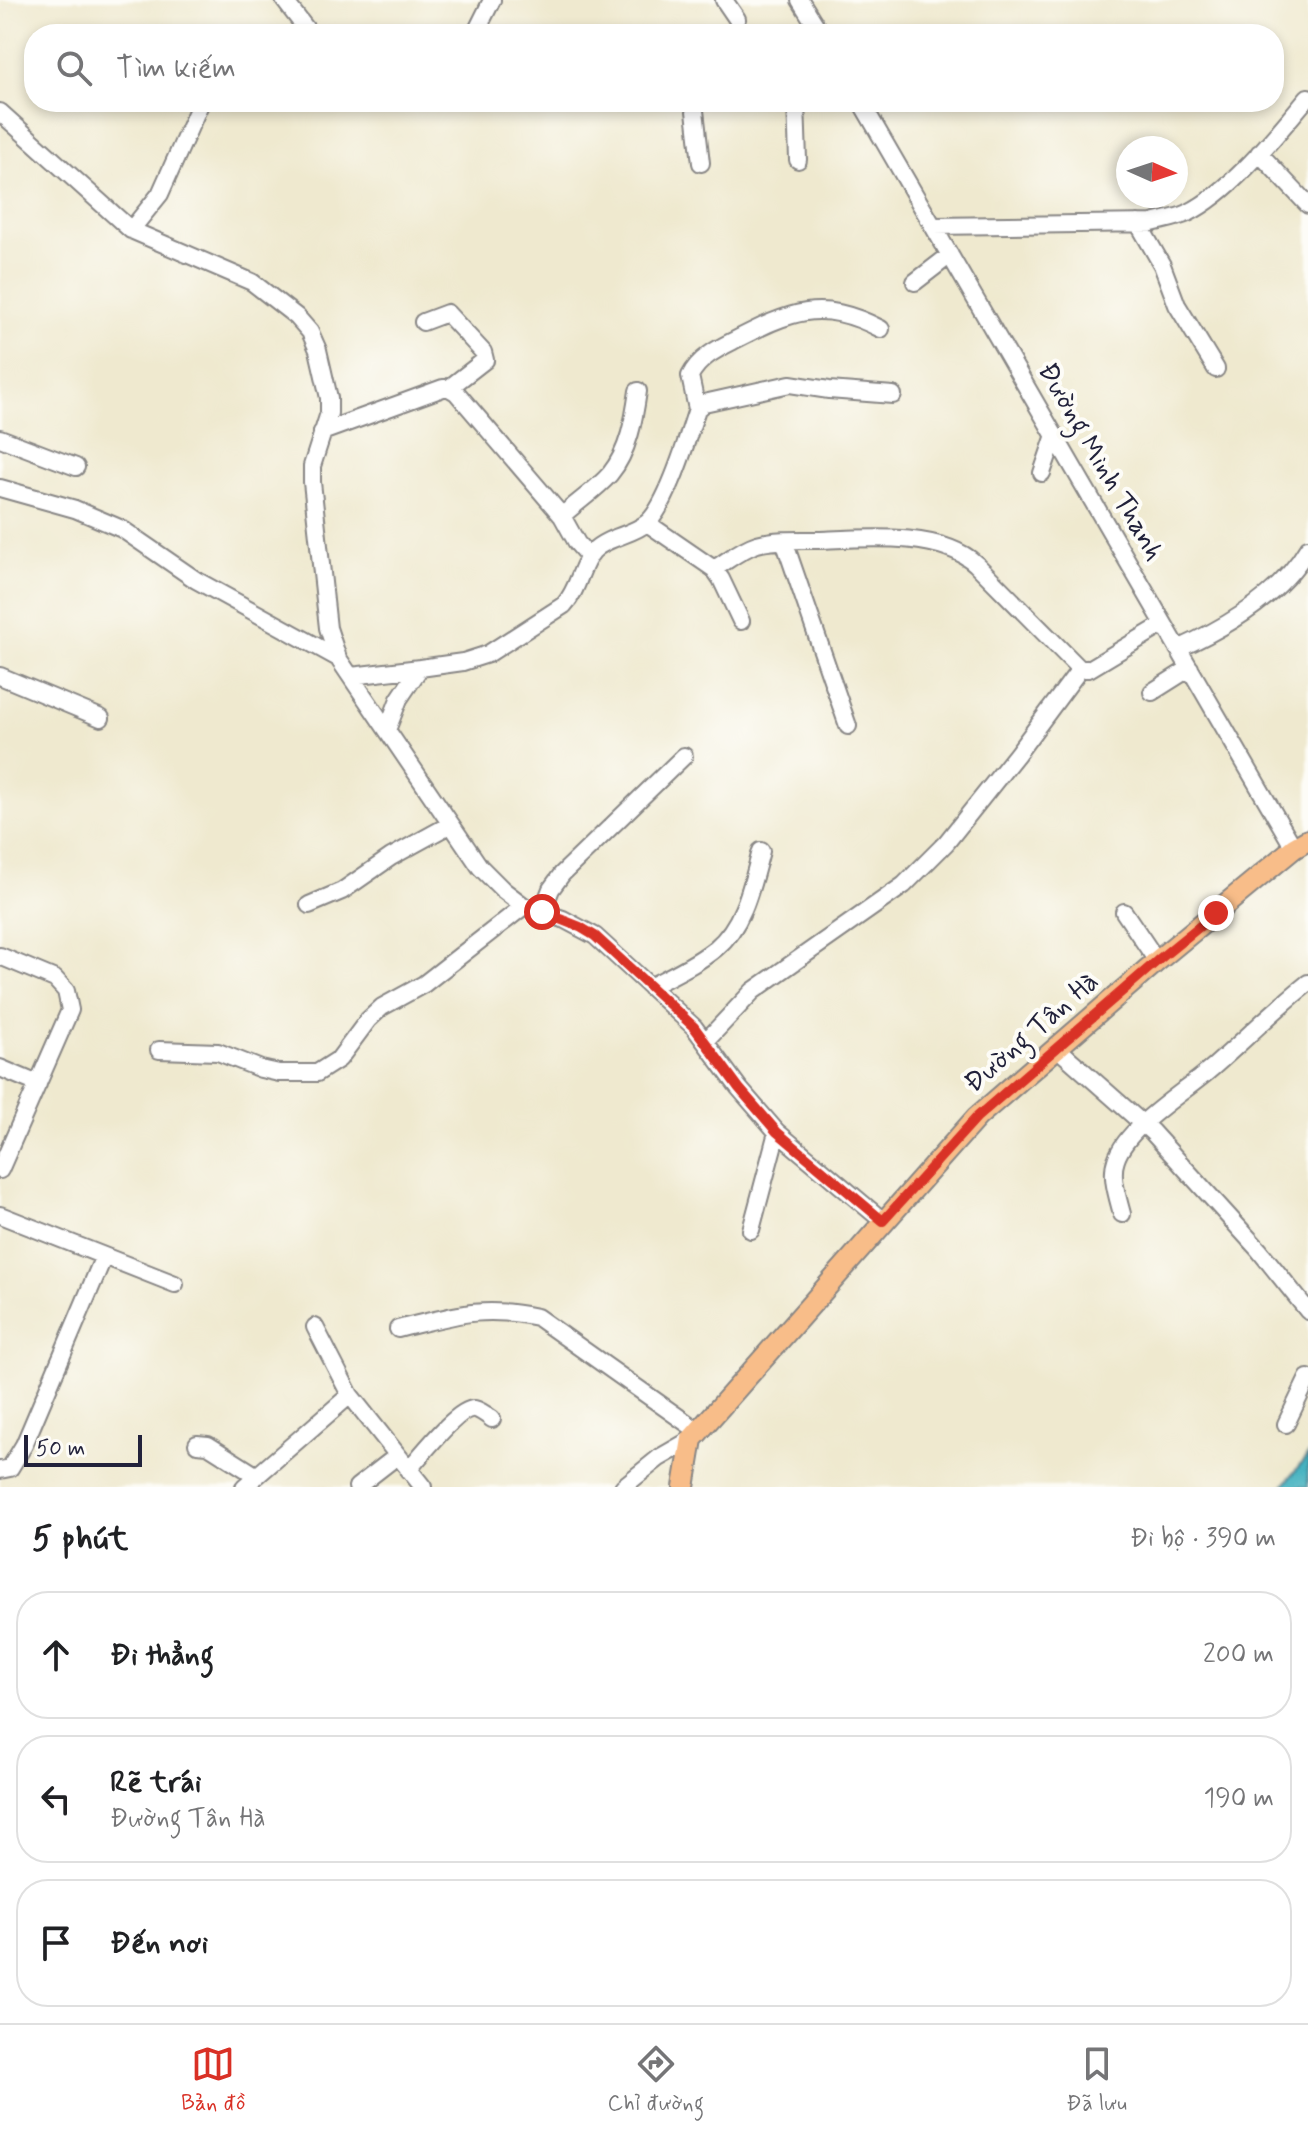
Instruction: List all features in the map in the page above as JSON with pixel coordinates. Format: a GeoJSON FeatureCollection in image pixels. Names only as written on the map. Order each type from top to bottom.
{"type":"FeatureCollection","features":[{"type":"Feature","properties":{"kind":"main road","name":"Đường Tân Hà"},"geometry":{"type":"LineString","coordinates":[[695,1435],[977,1117],[1157,961],[1301,844]]}},
{"type":"Feature","properties":{"kind":"main road"},"geometry":{"type":"LineString","coordinates":[[684,1487],[695,1435]]}},
{"type":"Feature","properties":{"kind":"street"},"geometry":{"type":"LineString","coordinates":[[284,0],[302,24]]}},
{"type":"Feature","properties":{"kind":"street"},"geometry":{"type":"LineString","coordinates":[[480,24],[492,0]]}},
{"type":"Feature","properties":{"kind":"street"},"geometry":{"type":"LineString","coordinates":[[724,0],[737,19]]}},
{"type":"Feature","properties":{"kind":"street"},"geometry":{"type":"LineString","coordinates":[[800,0],[815,24]]}},
{"type":"Feature","properties":{"kind":"street"},"geometry":{"type":"LineString","coordinates":[[933,226],[1152,223],[1185,214],[1208,201],[1259,153],[1308,97]]}},
{"type":"Feature","properties":{"kind":"street"},"geometry":{"type":"LineString","coordinates":[[0,112],[131,230],[252,282],[297,317],[310,332],[318,350],[329,398],[329,413],[312,466],[312,482],[328,628],[338,658],[480,867],[524,906],[580,927],[595,936],[706,1041],[739,1088],[777,1132],[883,1221]]}},
{"type":"Feature","properties":{"kind":"street"},"geometry":{"type":"LineString","coordinates":[[131,230],[160,194],[197,112]]}},
{"type":"Feature","properties":{"kind":"street"},"geometry":{"type":"LineString","coordinates":[[695,112],[701,163]]}},
{"type":"Feature","properties":{"kind":"street"},"geometry":{"type":"LineString","coordinates":[[796,112],[798,160]]}},
{"type":"Feature","properties":{"kind":"street","name":"Đường Minh Thanh"},"geometry":{"type":"LineString","coordinates":[[867,112],[1178,649],[1301,844]]}},
{"type":"Feature","properties":{"kind":"street"},"geometry":{"type":"LineString","coordinates":[[1259,153],[1308,205]]}},
{"type":"Feature","properties":{"kind":"street"},"geometry":{"type":"LineString","coordinates":[[1138,223],[1162,265],[1177,305],[1216,369]]}},
{"type":"Feature","properties":{"kind":"street"},"geometry":{"type":"LineString","coordinates":[[915,282],[950,255]]}},
{"type":"Feature","properties":{"kind":"street"},"geometry":{"type":"LineString","coordinates":[[351,676],[463,662],[488,654],[564,605],[573,595],[589,557],[602,543],[647,523],[655,513],[678,467],[697,409],[690,376],[699,363],[714,351],[782,316],[803,311],[857,317],[881,329]]}},
{"type":"Feature","properties":{"kind":"street"},"geometry":{"type":"LineString","coordinates":[[423,322],[447,313],[483,352],[485,360],[479,367],[449,388]]}},
{"type":"Feature","properties":{"kind":"street"},"geometry":{"type":"LineString","coordinates":[[697,409],[704,403],[790,384],[893,395]]}},
{"type":"Feature","properties":{"kind":"street"},"geometry":{"type":"LineString","coordinates":[[322,432],[449,388],[456,392],[562,516],[589,557]]}},
{"type":"Feature","properties":{"kind":"street"},"geometry":{"type":"LineString","coordinates":[[562,516],[599,485],[615,466],[628,440],[638,391]]}},
{"type":"Feature","properties":{"kind":"street"},"geometry":{"type":"LineString","coordinates":[[1042,473],[1055,435]]}},
{"type":"Feature","properties":{"kind":"street"},"geometry":{"type":"LineString","coordinates":[[0,438],[76,467]]}},
{"type":"Feature","properties":{"kind":"street"},"geometry":{"type":"LineString","coordinates":[[0,488],[75,509],[122,529],[196,580],[338,658]]}},
{"type":"Feature","properties":{"kind":"street"},"geometry":{"type":"LineString","coordinates":[[647,523],[714,569],[741,621]]}},
{"type":"Feature","properties":{"kind":"street"},"geometry":{"type":"LineString","coordinates":[[714,569],[749,547],[784,541],[889,537],[965,554],[1080,669],[1089,669],[1164,624]]}},
{"type":"Feature","properties":{"kind":"street"},"geometry":{"type":"LineString","coordinates":[[784,541],[848,726]]}},
{"type":"Feature","properties":{"kind":"street"},"geometry":{"type":"LineString","coordinates":[[1304,554],[1308,579]]}},
{"type":"Feature","properties":{"kind":"street"},"geometry":{"type":"LineString","coordinates":[[1178,649],[1236,620],[1304,554]]}},
{"type":"Feature","properties":{"kind":"street"},"geometry":{"type":"LineString","coordinates":[[387,730],[399,699],[420,668]]}},
{"type":"Feature","properties":{"kind":"street"},"geometry":{"type":"LineString","coordinates":[[1152,692],[1190,668]]}},
{"type":"Feature","properties":{"kind":"street"},"geometry":{"type":"LineString","coordinates":[[706,1041],[753,991],[904,885],[946,843],[1080,669]]}},
{"type":"Feature","properties":{"kind":"street"},"geometry":{"type":"LineString","coordinates":[[0,676],[101,718]]}},
{"type":"Feature","properties":{"kind":"street"},"geometry":{"type":"LineString","coordinates":[[542,912],[551,889],[562,874],[684,756]]}},
{"type":"Feature","properties":{"kind":"street"},"geometry":{"type":"LineString","coordinates":[[309,905],[342,891],[391,857],[451,824]]}},
{"type":"Feature","properties":{"kind":"street"},"geometry":{"type":"LineString","coordinates":[[650,987],[717,948],[729,934],[739,918],[761,851]]}},
{"type":"Feature","properties":{"kind":"street"},"geometry":{"type":"LineString","coordinates":[[159,1050],[218,1052],[279,1073],[317,1073],[339,1059],[368,1020],[382,1007],[424,984],[524,906]]}},
{"type":"Feature","properties":{"kind":"street"},"geometry":{"type":"LineString","coordinates":[[1124,912],[1157,961]]}},
{"type":"Feature","properties":{"kind":"street"},"geometry":{"type":"LineString","coordinates":[[0,956],[55,979],[66,991],[70,1010],[0,1170]]}},
{"type":"Feature","properties":{"kind":"street"},"geometry":{"type":"LineString","coordinates":[[1122,1214],[1115,1180],[1116,1158],[1142,1123],[1212,1068],[1260,1022],[1308,983]]}},
{"type":"Feature","properties":{"kind":"street"},"geometry":{"type":"LineString","coordinates":[[1057,1048],[1142,1123],[1259,1250],[1308,1311]]}},
{"type":"Feature","properties":{"kind":"street"},"geometry":{"type":"LineString","coordinates":[[0,1068],[38,1084]]}},
{"type":"Feature","properties":{"kind":"street"},"geometry":{"type":"LineString","coordinates":[[751,1230],[777,1132]]}},
{"type":"Feature","properties":{"kind":"street"},"geometry":{"type":"LineString","coordinates":[[0,1215],[175,1284]]}},
{"type":"Feature","properties":{"kind":"street"},"geometry":{"type":"LineString","coordinates":[[0,1470],[10,1468],[24,1445],[104,1256]]}},
{"type":"Feature","properties":{"kind":"street"},"geometry":{"type":"LineString","coordinates":[[398,1329],[476,1310],[537,1317],[695,1435],[659,1458],[623,1487]]}},
{"type":"Feature","properties":{"kind":"street"},"geometry":{"type":"LineString","coordinates":[[315,1327],[350,1395],[423,1487]]}},
{"type":"Feature","properties":{"kind":"street"},"geometry":{"type":"LineString","coordinates":[[1286,1424],[1308,1378]]}},
{"type":"Feature","properties":{"kind":"street"},"geometry":{"type":"LineString","coordinates":[[197,1444],[208,1445],[251,1482],[350,1395]]}},
{"type":"Feature","properties":{"kind":"street"},"geometry":{"type":"LineString","coordinates":[[408,1470],[465,1410],[476,1409],[492,1419]]}},
{"type":"Feature","properties":{"kind":"street"},"geometry":{"type":"LineString","coordinates":[[357,1487],[397,1456]]}},
{"type":"Feature","properties":{"kind":"water"},"geometry":{"type":"Polygon","coordinates":[[[1308,1455],[1308,1487],[1282,1487],[1308,1455]]]}},
{"type":"Feature","properties":{"kind":"route"},"geometry":{"type":"LineString","coordinates":[[542,912],[595,936],[694,1027],[739,1088],[777,1132],[883,1221],[977,1117],[1216,913]]}}]}
